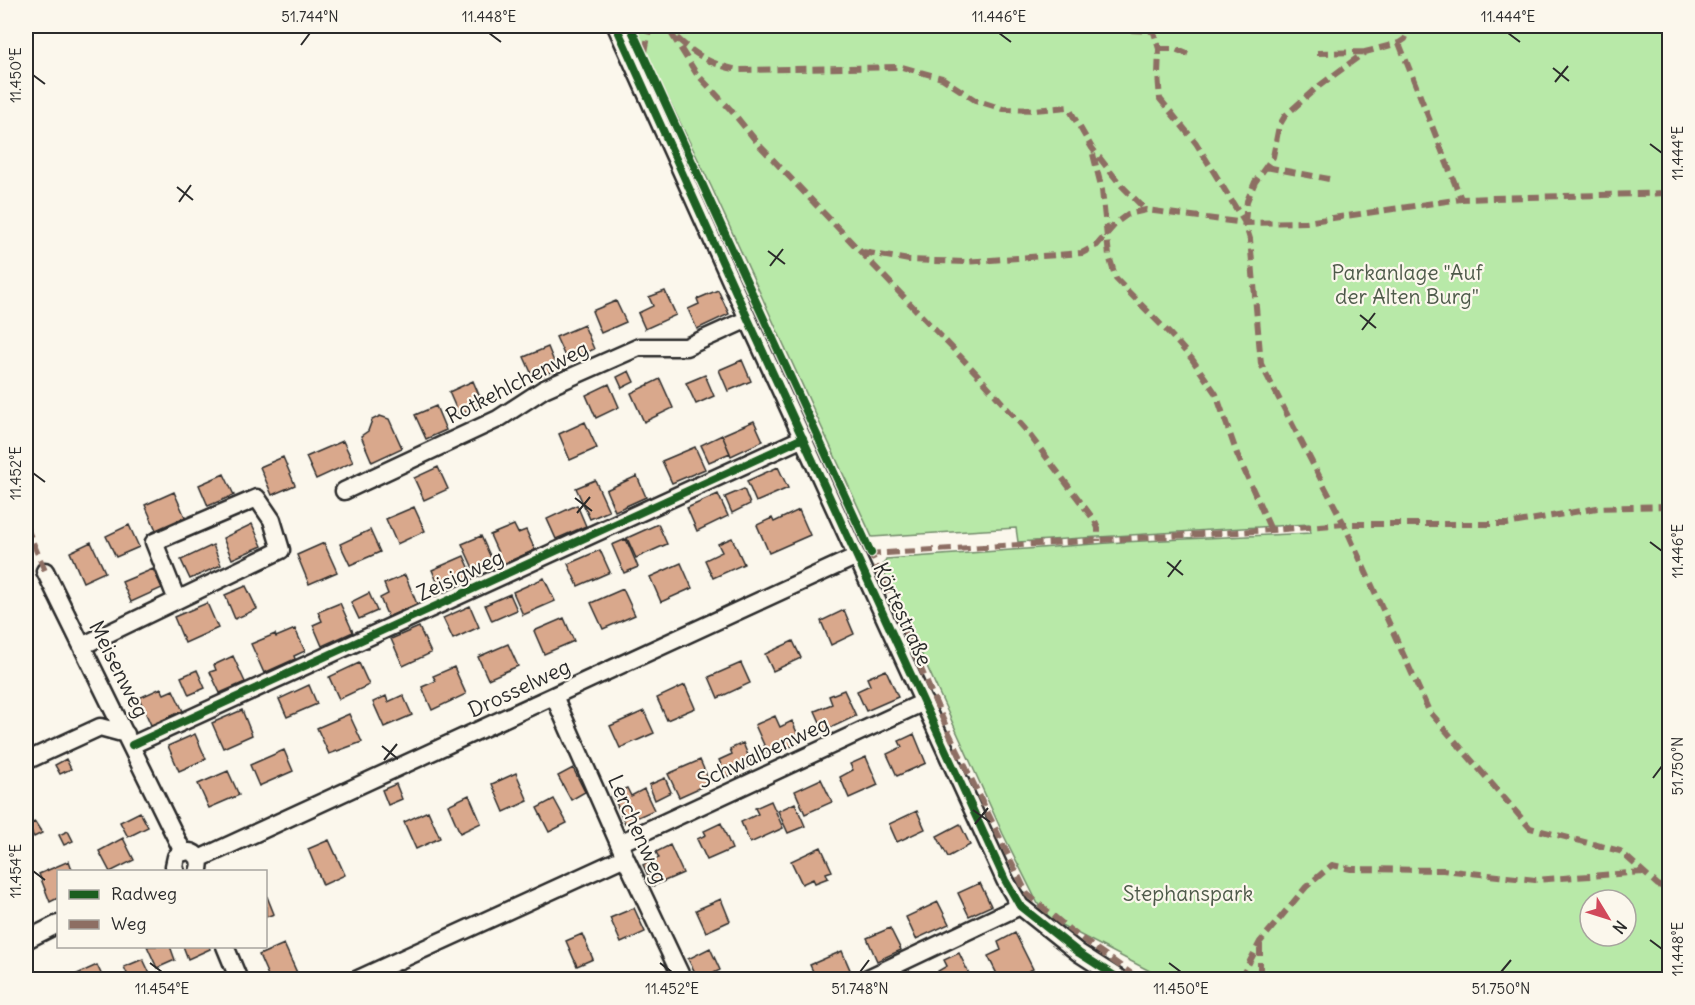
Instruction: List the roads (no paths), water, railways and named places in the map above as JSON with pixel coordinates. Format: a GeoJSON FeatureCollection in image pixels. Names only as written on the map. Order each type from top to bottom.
{"type":"FeatureCollection","features":[{"type":"Feature","properties":{"kind":"street","name":"Körtestraße"},"geometry":{"type":"LineString","coordinates":[[616,26],[1005,880],[1020,906],[1079,953],[1121,980]]}},
{"type":"Feature","properties":{"kind":"street","name":"Rotkehlchenweg"},"geometry":{"type":"LineString","coordinates":[[344,491],[498,419],[544,389],[639,347],[687,347],[748,320]]}},
{"type":"Feature","properties":{"kind":"street","name":"Zeisigweg"},"geometry":{"type":"LineString","coordinates":[[129,740],[803,438]]}},
{"type":"Feature","properties":{"kind":"street"},"geometry":{"type":"LineString","coordinates":[[82,646],[281,550],[272,520],[257,498],[153,542],[177,600]]}},
{"type":"Feature","properties":{"kind":"street","name":"Drosselweg"},"geometry":{"type":"LineString","coordinates":[[199,865],[554,696],[857,556]]}},
{"type":"Feature","properties":{"kind":"street","name":"Meisenweg"},"geometry":{"type":"LineString","coordinates":[[45,571],[183,852]]}},
{"type":"Feature","properties":{"kind":"street","name":"Lerchenweg"},"geometry":{"type":"LineString","coordinates":[[554,696],[683,980]]}},
{"type":"Feature","properties":{"kind":"street","name":"Schwalbenweg"},"geometry":{"type":"LineString","coordinates":[[356,980],[924,702]]}},
{"type":"Feature","properties":{"kind":"street"},"geometry":{"type":"LineString","coordinates":[[26,761],[100,727],[129,740]]}},
{"type":"Feature","properties":{"kind":"street"},"geometry":{"type":"LineString","coordinates":[[174,870],[176,857],[183,852],[193,852],[199,865]]}},
{"type":"Feature","properties":{"kind":"street"},"geometry":{"type":"LineString","coordinates":[[864,980],[1020,906]]}},
{"type":"Feature","properties":{"kind":"street"},"geometry":{"type":"LineString","coordinates":[[26,940],[57,924]]}},
{"type":"Feature","properties":{"kind":"street"},"geometry":{"type":"LineString","coordinates":[[226,948],[239,980]]}},
{"type":"Feature","properties":{"kind":"park label","name":"Parkanlage \"Auf der Alten Burg\""},"geometry":{"type":"Point","coordinates":[1407,284]}},
{"type":"Feature","properties":{"kind":"park label","name":"Stephanspark"},"geometry":{"type":"Point","coordinates":[1188,893]}}]}
